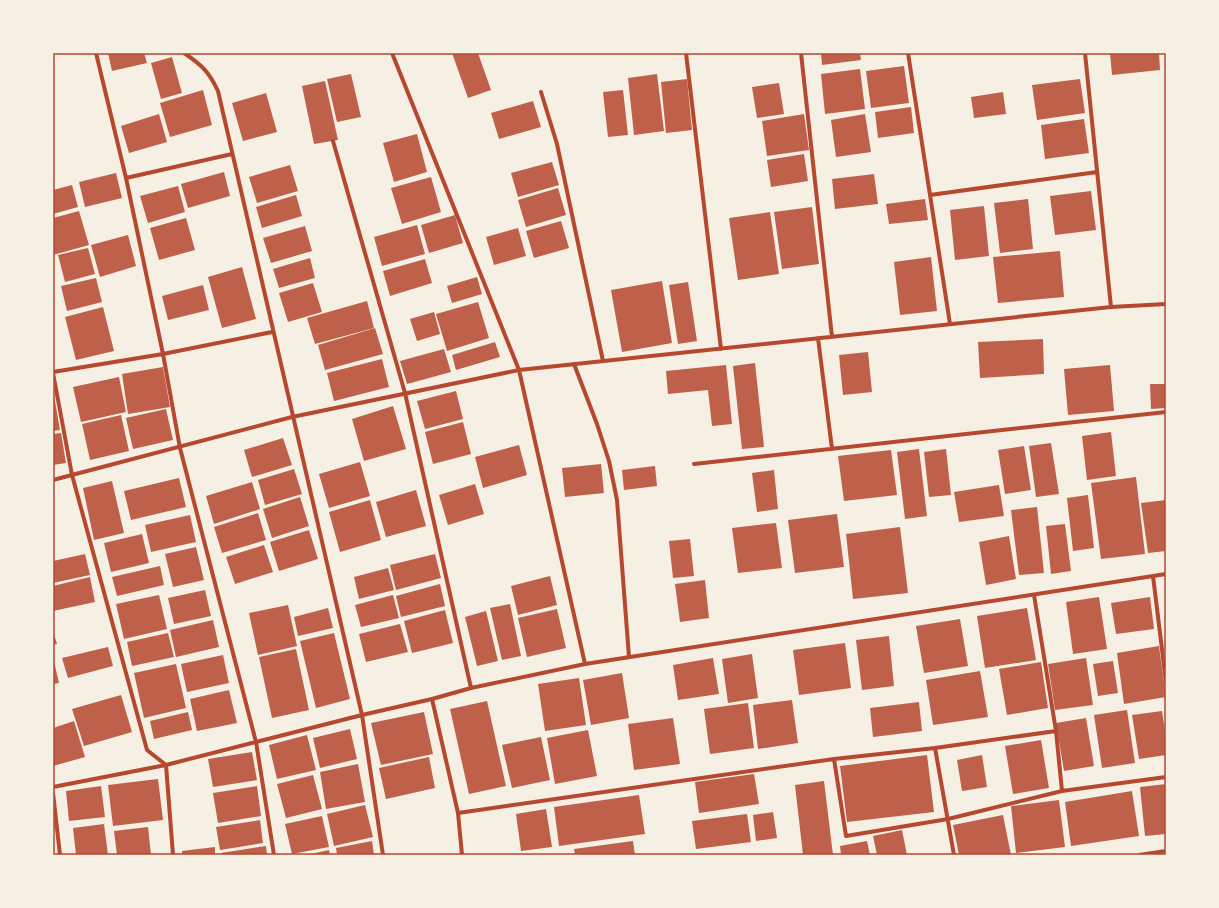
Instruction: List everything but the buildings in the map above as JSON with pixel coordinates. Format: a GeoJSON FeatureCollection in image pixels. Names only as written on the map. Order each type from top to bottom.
{"type":"FeatureCollection","features":[{"type":"Feature","properties":{"kind":"street"},"geometry":{"type":"LineString","coordinates":[[96,53],[126,178],[180,448],[256,742],[274,855]]}},
{"type":"Feature","properties":{"kind":"street"},"geometry":{"type":"LineString","coordinates":[[184,53],[201,64],[218,91],[272,332],[362,715],[383,855]]}},
{"type":"Feature","properties":{"kind":"street"},"geometry":{"type":"LineString","coordinates":[[392,53],[519,370],[585,664]]}},
{"type":"Feature","properties":{"kind":"street"},"geometry":{"type":"LineString","coordinates":[[686,53],[721,349]]}},
{"type":"Feature","properties":{"kind":"street"},"geometry":{"type":"LineString","coordinates":[[801,53],[832,337]]}},
{"type":"Feature","properties":{"kind":"street"},"geometry":{"type":"LineString","coordinates":[[908,53],[950,324]]}},
{"type":"Feature","properties":{"kind":"street"},"geometry":{"type":"LineString","coordinates":[[1085,53],[1111,307]]}},
{"type":"Feature","properties":{"kind":"street"},"geometry":{"type":"LineString","coordinates":[[541,92],[557,144],[603,361]]}},
{"type":"Feature","properties":{"kind":"street"},"geometry":{"type":"LineString","coordinates":[[333,141],[405,393],[471,688]]}},
{"type":"Feature","properties":{"kind":"street"},"geometry":{"type":"LineString","coordinates":[[126,178],[232,154]]}},
{"type":"Feature","properties":{"kind":"street"},"geometry":{"type":"LineString","coordinates":[[930,195],[1097,172]]}},
{"type":"Feature","properties":{"kind":"street"},"geometry":{"type":"LineString","coordinates":[[53,480],[180,448],[292,417],[519,370],[1111,307],[1166,304]]}},
{"type":"Feature","properties":{"kind":"street"},"geometry":{"type":"LineString","coordinates":[[174,855],[166,765],[147,750],[72,475],[53,373],[162,354],[272,332]]}},
{"type":"Feature","properties":{"kind":"street"},"geometry":{"type":"LineString","coordinates":[[818,338],[832,449]]}},
{"type":"Feature","properties":{"kind":"street"},"geometry":{"type":"LineString","coordinates":[[574,364],[598,424],[614,484],[625,591],[629,657]]}},
{"type":"Feature","properties":{"kind":"street"},"geometry":{"type":"LineString","coordinates":[[694,464],[1166,412]]}},
{"type":"Feature","properties":{"kind":"street"},"geometry":{"type":"LineString","coordinates":[[53,787],[166,765],[471,688],[585,664],[1166,574]]}},
{"type":"Feature","properties":{"kind":"street"},"geometry":{"type":"LineString","coordinates":[[1153,576],[1166,682]]}},
{"type":"Feature","properties":{"kind":"street"},"geometry":{"type":"LineString","coordinates":[[1034,595],[1056,731],[1062,791]]}},
{"type":"Feature","properties":{"kind":"street"},"geometry":{"type":"LineString","coordinates":[[432,699],[458,812],[462,855]]}},
{"type":"Feature","properties":{"kind":"street"},"geometry":{"type":"LineString","coordinates":[[458,812],[834,759],[935,748],[1056,731]]}},
{"type":"Feature","properties":{"kind":"street"},"geometry":{"type":"LineString","coordinates":[[935,748],[954,855]]}},
{"type":"Feature","properties":{"kind":"street"},"geometry":{"type":"LineString","coordinates":[[834,759],[846,836],[948,818],[1062,791],[1166,777]]}},
{"type":"Feature","properties":{"kind":"street"},"geometry":{"type":"LineString","coordinates":[[53,793],[60,855]]}},
{"type":"Feature","properties":{"kind":"street"},"geometry":{"type":"LineString","coordinates":[[1139,855],[1166,851]]}}]}
